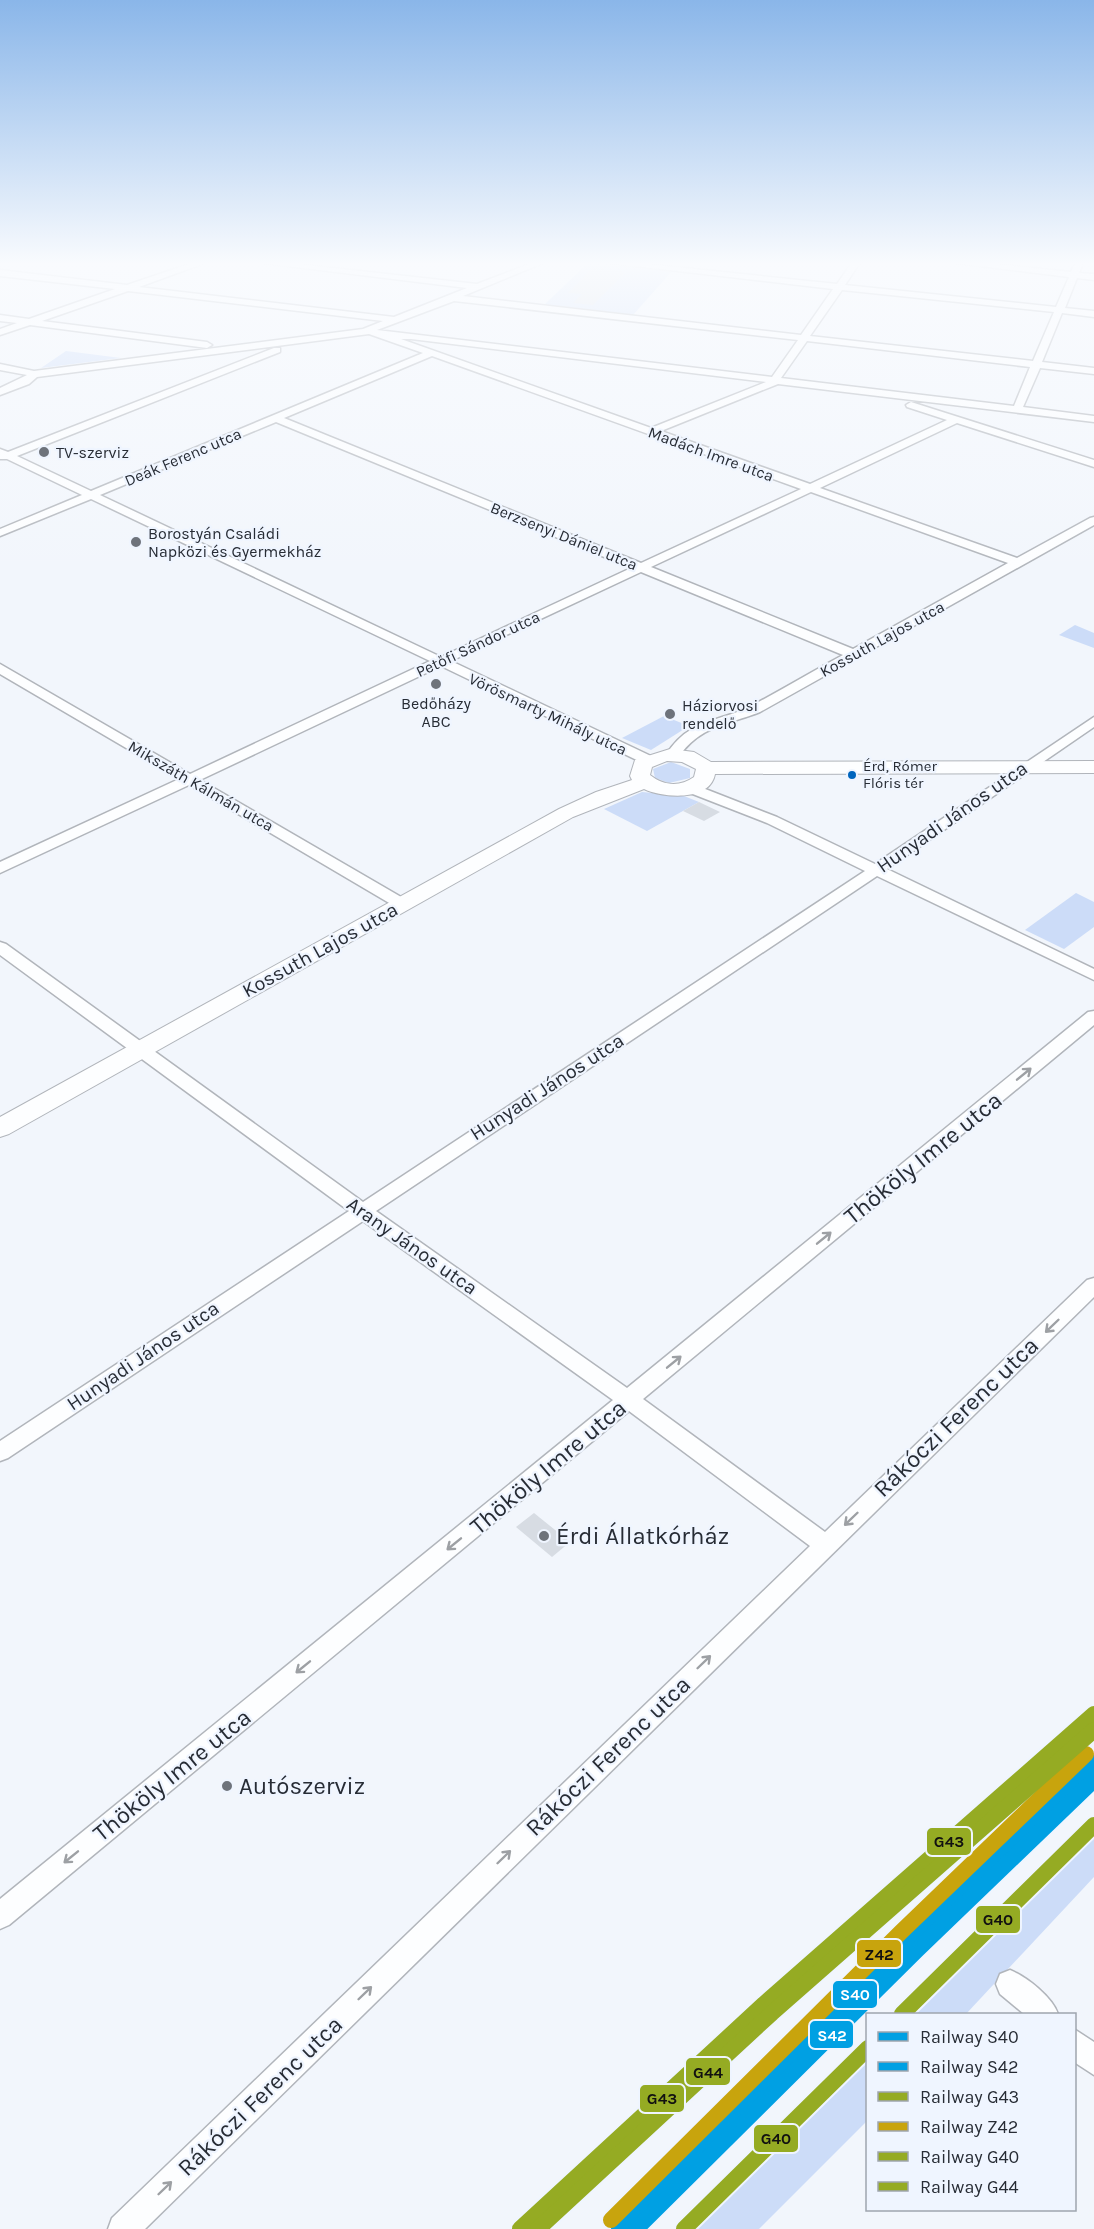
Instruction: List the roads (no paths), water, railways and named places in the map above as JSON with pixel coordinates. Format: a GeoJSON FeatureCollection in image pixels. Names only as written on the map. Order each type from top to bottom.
{"type":"FeatureCollection","features":[{"type":"Feature","properties":{"kind":"street"},"geometry":{"type":"LineString","coordinates":[[0,367],[34,374],[102,365]]}},
{"type":"Feature","properties":{"kind":"street"},"geometry":{"type":"LineString","coordinates":[[3,456],[239,365]]}},
{"type":"Feature","properties":{"kind":"street","name":"Deák Ferenc utca"},"geometry":{"type":"LineString","coordinates":[[0,533],[403,365]]}},
{"type":"Feature","properties":{"kind":"street","name":"Madách Imre utca"},"geometry":{"type":"LineString","coordinates":[[465,365],[808,489],[1020,562]]}},
{"type":"Feature","properties":{"kind":"street"},"geometry":{"type":"LineString","coordinates":[[645,365],[1094,419]]}},
{"type":"Feature","properties":{"kind":"street"},"geometry":{"type":"LineString","coordinates":[[648,432],[770,385],[786,365]]}},
{"type":"Feature","properties":{"kind":"street"},"geometry":{"type":"LineString","coordinates":[[1017,410],[1037,365]]}},
{"type":"Feature","properties":{"kind":"street"},"geometry":{"type":"LineString","coordinates":[[1045,365],[1094,371]]}},
{"type":"Feature","properties":{"kind":"street"},"geometry":{"type":"LineString","coordinates":[[0,392],[25,382],[34,374]]}},
{"type":"Feature","properties":{"kind":"street"},"geometry":{"type":"LineString","coordinates":[[891,396],[902,402],[1094,464]]}},
{"type":"Feature","properties":{"kind":"street","name":"Berzsenyi Dániel utca"},"geometry":{"type":"LineString","coordinates":[[275,418],[853,654]]}},
{"type":"Feature","properties":{"kind":"street","name":"Petőfi Sándor utca"},"geometry":{"type":"LineString","coordinates":[[0,868],[956,420]]}},
{"type":"Feature","properties":{"kind":"street","name":"Vörösmarty Mihály utca"},"geometry":{"type":"LineString","coordinates":[[3,456],[648,760]]}},
{"type":"Feature","properties":{"kind":"street","name":"Kossuth Lajos utca"},"geometry":{"type":"LineString","coordinates":[[672,755],[683,739],[699,728],[755,709],[1094,520]]}},
{"type":"Feature","properties":{"kind":"street","name":"Mikszáth Kálmán utca"},"geometry":{"type":"LineString","coordinates":[[0,668],[402,904]]}},
{"type":"Feature","properties":{"kind":"street","name":"Hunyadi János utca"},"geometry":{"type":"LineString","coordinates":[[0,1452],[876,870],[1094,721]]}},
{"type":"Feature","properties":{"kind":"street"},"geometry":{"type":"LineString","coordinates":[[705,768],[704,780],[690,788],[671,790],[645,782],[639,770],[648,760],[672,755],[693,759],[705,768],[1094,767]]}},
{"type":"Feature","properties":{"kind":"street","name":"Kossuth Lajos utca"},"geometry":{"type":"LineString","coordinates":[[0,1128],[566,813],[603,796],[645,782]]}},
{"type":"Feature","properties":{"kind":"street"},"geometry":{"type":"LineString","coordinates":[[690,788],[772,820],[1094,975]]}},
{"type":"Feature","properties":{"kind":"street","name":"Arany János utca"},"geometry":{"type":"LineString","coordinates":[[0,947],[361,1210],[629,1400],[824,1544]]}},
{"type":"Feature","properties":{"kind":"street","name":"Thököly Imre utca"},"geometry":{"type":"LineString","coordinates":[[0,1916],[1094,1016]]}},
{"type":"Feature","properties":{"kind":"street","name":"Rákóczi Ferenc utca"},"geometry":{"type":"LineString","coordinates":[[123,2229],[824,1544],[1094,1285]]}},
{"type":"Feature","properties":{"kind":"street"},"geometry":{"type":"LineString","coordinates":[[1010,1984],[1043,2013]]}},
{"type":"Feature","properties":{"kind":"street"},"geometry":{"type":"LineString","coordinates":[[1076,2045],[1094,2061]]}},
{"type":"Feature","properties":{"kind":"rail line","name":"G43"},"geometry":{"type":"LineString","coordinates":[[520,2229],[764,2004],[1094,1714]]}},
{"type":"Feature","properties":{"kind":"rail line","name":"G44"},"geometry":{"type":"LineString","coordinates":[[538,2229],[772,2013],[1094,1730]]}},
{"type":"Feature","properties":{"kind":"rail line","name":"Z42"},"geometry":{"type":"LineString","coordinates":[[611,2220],[901,1932],[1086,1754]]}},
{"type":"Feature","properties":{"kind":"rail line","name":"S40"},"geometry":{"type":"LineString","coordinates":[[619,2229],[909,1941],[1094,1763]]}},
{"type":"Feature","properties":{"kind":"rail line","name":"S42"},"geometry":{"type":"LineString","coordinates":[[636,2229],[917,1950],[1094,1780]]}},
{"type":"Feature","properties":{"kind":"rail line","name":"G40"},"geometry":{"type":"LineString","coordinates":[[903,2013],[1094,1825]]}},
{"type":"Feature","properties":{"kind":"rail line","name":"G40"},"geometry":{"type":"LineString","coordinates":[[684,2229],[866,2050]]}},
{"type":"Feature","properties":{"kind":"place","name":"TV-szerviz"},"geometry":{"type":"Point","coordinates":[44,452]}},
{"type":"Feature","properties":{"kind":"place","name":"Borostyán Családi Napközi és Gyermekház"},"geometry":{"type":"Point","coordinates":[136,542]}},
{"type":"Feature","properties":{"kind":"place","name":"Bedőházy ABC"},"geometry":{"type":"Point","coordinates":[436,684]}},
{"type":"Feature","properties":{"kind":"place","name":"Háziorvosi rendelő"},"geometry":{"type":"Point","coordinates":[670,714]}},
{"type":"Feature","properties":{"kind":"place","name":"Érd, Rómer Flóris tér"},"geometry":{"type":"Point","coordinates":[852,775]}},
{"type":"Feature","properties":{"kind":"place","name":"Érdi Állatkórház"},"geometry":{"type":"Point","coordinates":[544,1536]}},
{"type":"Feature","properties":{"kind":"place","name":"Autószerviz"},"geometry":{"type":"Point","coordinates":[227,1786]}}]}
